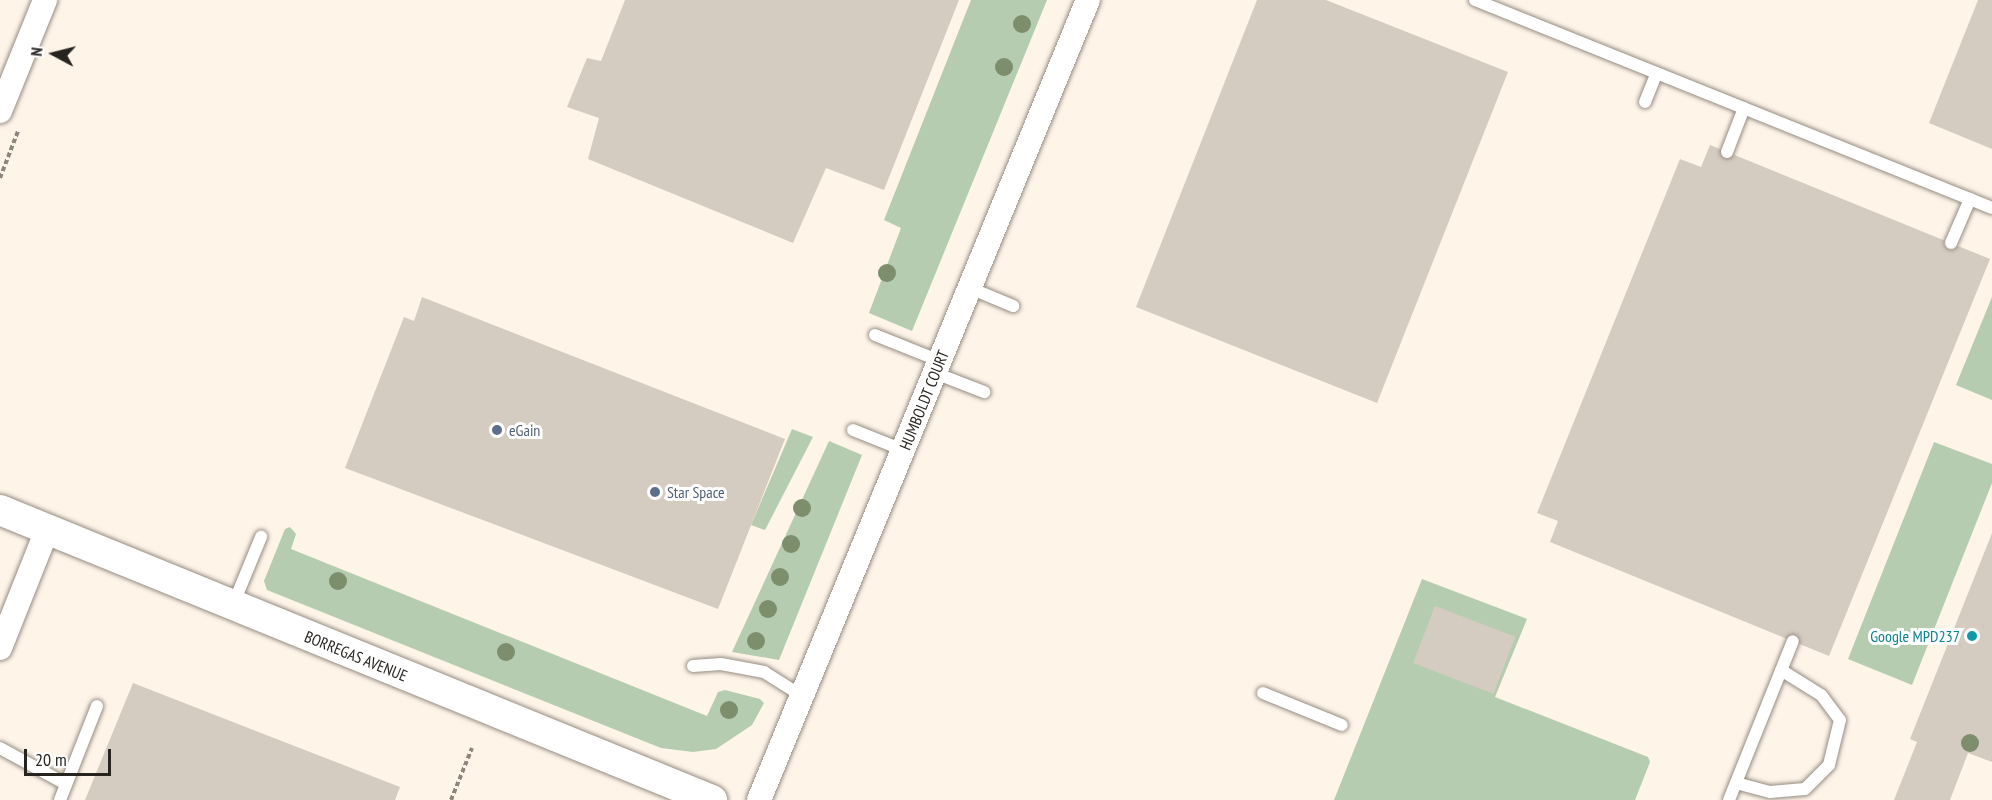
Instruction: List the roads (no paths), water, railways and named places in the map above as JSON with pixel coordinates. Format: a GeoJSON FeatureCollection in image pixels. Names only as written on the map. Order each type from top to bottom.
{"type":"FeatureCollection","features":[{"type":"Feature","properties":{"kind":"street"},"geometry":{"type":"LineString","coordinates":[[0,111],[45,0]]}},
{"type":"Feature","properties":{"kind":"street","name":"HUMBOLDT COURT"},"geometry":{"type":"LineString","coordinates":[[759,800],[1088,0]]}},
{"type":"Feature","properties":{"kind":"street","name":"BORREGAS AVENUE"},"geometry":{"type":"LineString","coordinates":[[0,510],[712,800]]}},
{"type":"Feature","properties":{"kind":"street"},"geometry":{"type":"LineString","coordinates":[[0,648],[47,530]]}},
{"type":"Feature","properties":{"kind":"lane"},"geometry":{"type":"LineString","coordinates":[[1475,0],[1992,208]]}},
{"type":"Feature","properties":{"kind":"lane"},"geometry":{"type":"LineString","coordinates":[[1645,102],[1657,73]]}},
{"type":"Feature","properties":{"kind":"lane"},"geometry":{"type":"LineString","coordinates":[[1727,152],[1744,108]]}},
{"type":"Feature","properties":{"kind":"lane"},"geometry":{"type":"LineString","coordinates":[[1952,243],[1970,199]]}},
{"type":"Feature","properties":{"kind":"lane"},"geometry":{"type":"LineString","coordinates":[[970,288],[1012,306]]}},
{"type":"Feature","properties":{"kind":"lane"},"geometry":{"type":"LineString","coordinates":[[875,335],[984,392]]}},
{"type":"Feature","properties":{"kind":"lane"},"geometry":{"type":"LineString","coordinates":[[853,430],[903,450]]}},
{"type":"Feature","properties":{"kind":"lane"},"geometry":{"type":"LineString","coordinates":[[233,605],[261,537]]}},
{"type":"Feature","properties":{"kind":"lane"},"geometry":{"type":"LineString","coordinates":[[1729,800],[1793,641]]}},
{"type":"Feature","properties":{"kind":"lane"},"geometry":{"type":"LineString","coordinates":[[693,666],[721,664],[764,672],[802,696]]}},
{"type":"Feature","properties":{"kind":"lane"},"geometry":{"type":"LineString","coordinates":[[1736,783],[1770,792],[1805,789],[1829,765],[1840,720],[1821,695],[1782,670]]}},
{"type":"Feature","properties":{"kind":"lane"},"geometry":{"type":"LineString","coordinates":[[1263,693],[1342,725]]}},
{"type":"Feature","properties":{"kind":"lane"},"geometry":{"type":"LineString","coordinates":[[60,800],[97,706]]}},
{"type":"Feature","properties":{"kind":"lane"},"geometry":{"type":"LineString","coordinates":[[0,748],[66,784]]}},
{"type":"Feature","properties":{"kind":"place","name":"eGain"},"geometry":{"type":"Point","coordinates":[497,430]}},
{"type":"Feature","properties":{"kind":"place","name":"Star Space"},"geometry":{"type":"Point","coordinates":[655,492]}},
{"type":"Feature","properties":{"kind":"place","name":"Google MPD237"},"geometry":{"type":"Point","coordinates":[1972,636]}}]}
